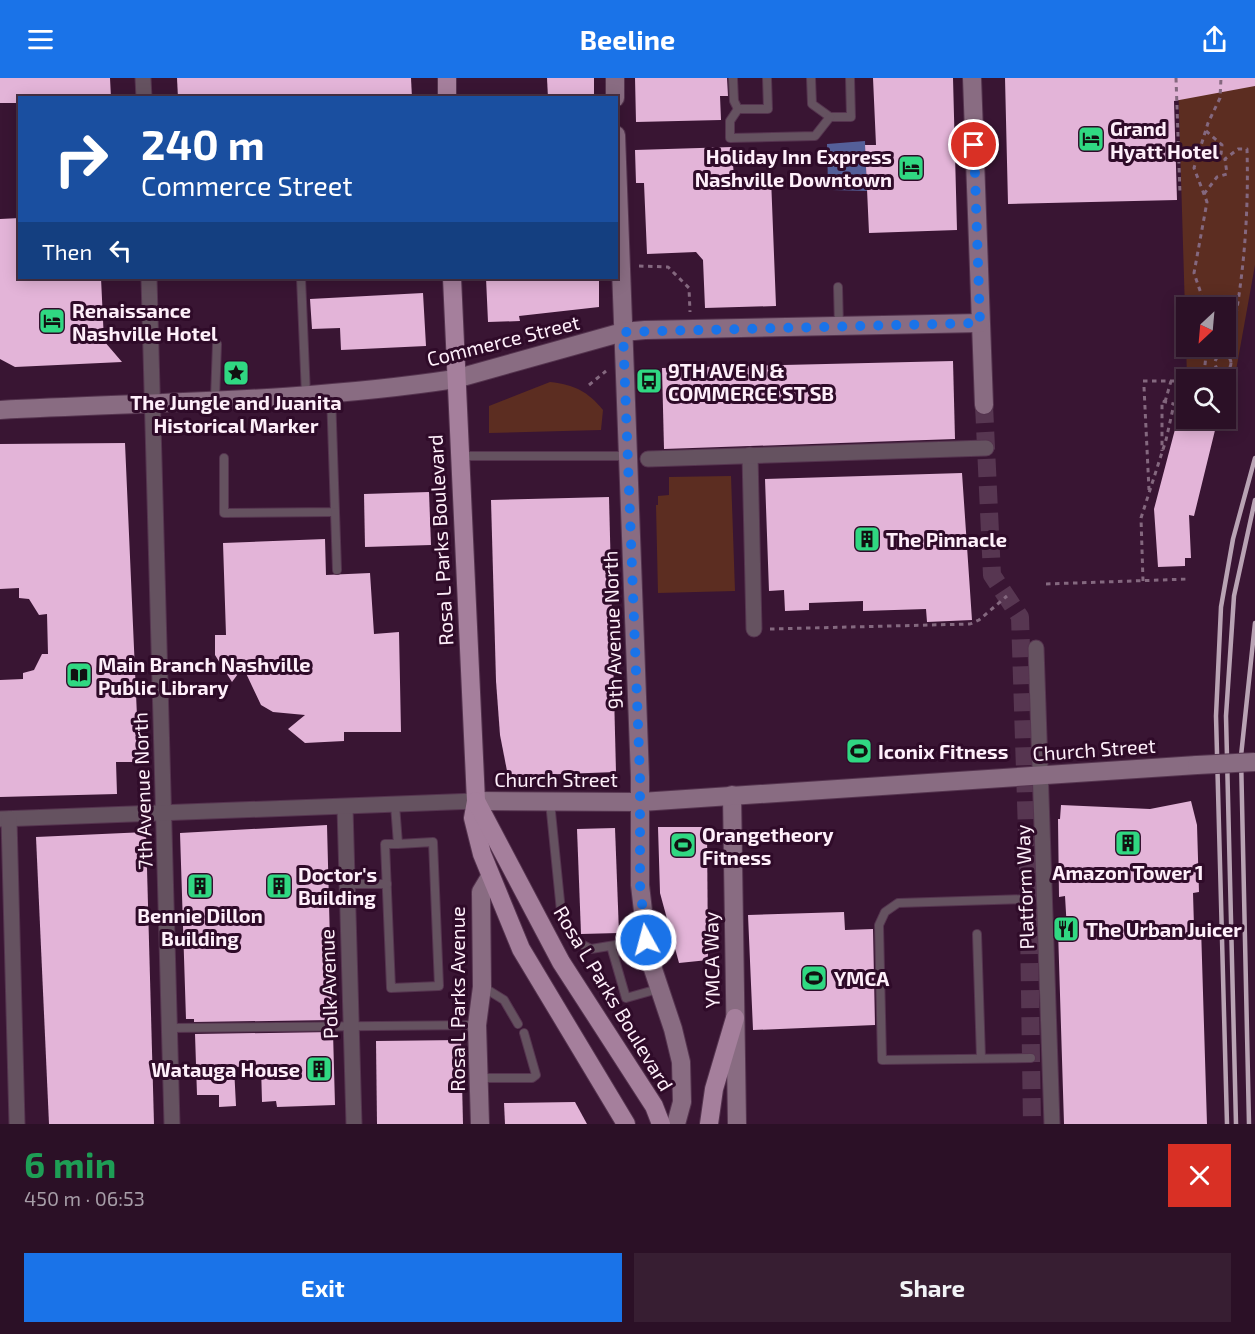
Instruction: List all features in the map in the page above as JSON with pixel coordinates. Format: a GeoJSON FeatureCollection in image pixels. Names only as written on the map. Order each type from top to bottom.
{"type":"FeatureCollection","features":[{"type":"Feature","properties":{"kind":"main road"},"geometry":{"type":"LineString","coordinates":[[447,78],[447,96]]}},
{"type":"Feature","properties":{"kind":"main road","name":"Rosa L Parks Boulevard"},"geometry":{"type":"LineString","coordinates":[[452,279],[476,801],[473,818],[475,830],[490,877],[521,949],[626,1124]]}},
{"type":"Feature","properties":{"kind":"main road","name":"Rosa L Parks Boulevard"},"geometry":{"type":"LineString","coordinates":[[476,801],[561,962],[654,1106],[672,1122]]}},
{"type":"Feature","properties":{"kind":"main road"},"geometry":{"type":"LineString","coordinates":[[709,1124],[714,1089],[735,1018]]}},
{"type":"Feature","properties":{"kind":"street"},"geometry":{"type":"LineString","coordinates":[[143,78],[144,96]]}},
{"type":"Feature","properties":{"kind":"street"},"geometry":{"type":"LineString","coordinates":[[615,78],[615,96]]}},
{"type":"Feature","properties":{"kind":"street"},"geometry":{"type":"LineString","coordinates":[[972,78],[984,405]]}},
{"type":"Feature","properties":{"kind":"street","name":"9th Avenue North"},"geometry":{"type":"LineString","coordinates":[[618,191],[641,802],[640,885],[646,940],[658,989],[673,1029],[681,1062],[682,1102],[672,1122]]}},
{"type":"Feature","properties":{"kind":"street","name":"7th Avenue North"},"geometry":{"type":"LineString","coordinates":[[148,279],[172,1124]]}},
{"type":"Feature","properties":{"kind":"street","name":"Commerce Street"},"geometry":{"type":"LineString","coordinates":[[0,410],[306,395],[455,379],[623,332],[980,323]]}},
{"type":"Feature","properties":{"kind":"street"},"geometry":{"type":"LineString","coordinates":[[648,459],[986,448]]}},
{"type":"Feature","properties":{"kind":"street"},"geometry":{"type":"LineString","coordinates":[[750,455],[754,629]]}},
{"type":"Feature","properties":{"kind":"street","name":"Platform Way"},"geometry":{"type":"LineString","coordinates":[[1036,648],[1040,774],[1054,987],[1052,1124]]}},
{"type":"Feature","properties":{"kind":"street","name":"Church Street"},"geometry":{"type":"LineString","coordinates":[[4,819],[345,808],[476,801],[641,802],[1040,774],[1255,762]]}},
{"type":"Feature","properties":{"kind":"street","name":"YMCA Way"},"geometry":{"type":"LineString","coordinates":[[732,795],[737,1124]]}},
{"type":"Feature","properties":{"kind":"street","name":"Polk Avenue"},"geometry":{"type":"LineString","coordinates":[[345,808],[354,1124]]}},
{"type":"Feature","properties":{"kind":"street"},"geometry":{"type":"LineString","coordinates":[[4,819],[17,1124]]}},
{"type":"Feature","properties":{"kind":"street","name":"Rosa L Parks Avenue"},"geometry":{"type":"LineString","coordinates":[[480,1124],[477,1025],[482,987],[481,892],[490,877]]}},
{"type":"Feature","properties":{"kind":"lane"},"geometry":{"type":"LineString","coordinates":[[733,78],[734,101],[738,109]]}},
{"type":"Feature","properties":{"kind":"lane"},"geometry":{"type":"LineString","coordinates":[[738,109],[768,109],[767,78]]}},
{"type":"Feature","properties":{"kind":"lane"},"geometry":{"type":"LineString","coordinates":[[811,78],[812,104],[830,117],[851,117],[850,78]]}},
{"type":"Feature","properties":{"kind":"lane"},"geometry":{"type":"LineString","coordinates":[[738,109],[730,121],[730,138],[815,136],[830,117]]}},
{"type":"Feature","properties":{"kind":"lane"},"geometry":{"type":"LineString","coordinates":[[302,279],[306,395]]}},
{"type":"Feature","properties":{"kind":"lane"},"geometry":{"type":"LineString","coordinates":[[838,287],[838,327]]}},
{"type":"Feature","properties":{"kind":"lane"},"geometry":{"type":"LineString","coordinates":[[215,399],[217,344]]}},
{"type":"Feature","properties":{"kind":"lane"},"geometry":{"type":"LineString","coordinates":[[331,392],[337,570]]}},
{"type":"Feature","properties":{"kind":"lane"},"geometry":{"type":"LineString","coordinates":[[459,456],[628,456]]}},
{"type":"Feature","properties":{"kind":"lane"},"geometry":{"type":"LineString","coordinates":[[224,458],[224,513],[334,512]]}},
{"type":"Feature","properties":{"kind":"lane"},"geometry":{"type":"LineString","coordinates":[[550,802],[562,921],[579,943],[591,949],[646,940]]}},
{"type":"Feature","properties":{"kind":"lane"},"geometry":{"type":"LineString","coordinates":[[395,805],[398,844]]}},
{"type":"Feature","properties":{"kind":"lane"},"geometry":{"type":"LineString","coordinates":[[433,842],[439,986],[391,988],[385,844],[398,844],[433,842]]}},
{"type":"Feature","properties":{"kind":"lane"},"geometry":{"type":"LineString","coordinates":[[347,884],[387,884]]}},
{"type":"Feature","properties":{"kind":"lane"},"geometry":{"type":"LineString","coordinates":[[1029,899],[898,903],[885,912],[879,925],[882,1060],[1031,1058]]}},
{"type":"Feature","properties":{"kind":"lane"},"geometry":{"type":"LineString","coordinates":[[977,934],[981,1058]]}},
{"type":"Feature","properties":{"kind":"lane"},"geometry":{"type":"LineString","coordinates":[[611,946],[626,998],[658,989]]}},
{"type":"Feature","properties":{"kind":"lane"},"geometry":{"type":"LineString","coordinates":[[482,987],[504,1000],[518,1024]]}},
{"type":"Feature","properties":{"kind":"lane"},"geometry":{"type":"LineString","coordinates":[[169,1028],[477,1025]]}},
{"type":"Feature","properties":{"kind":"lane"},"geometry":{"type":"LineString","coordinates":[[479,1078],[532,1078],[536,1075],[524,1033]]}},
{"type":"Feature","properties":{"kind":"path"},"geometry":{"type":"LineString","coordinates":[[1176,78],[1180,194]]}},
{"type":"Feature","properties":{"kind":"path"},"geometry":{"type":"LineString","coordinates":[[1202,297],[1194,273],[1207,202],[1194,168],[1205,130],[1220,98],[1221,78]]}},
{"type":"Feature","properties":{"kind":"path"},"geometry":{"type":"LineString","coordinates":[[1204,194],[1216,177],[1227,174],[1225,159],[1221,154],[1222,145],[1205,130]]}},
{"type":"Feature","properties":{"kind":"path"},"geometry":{"type":"LineString","coordinates":[[1225,159],[1238,149],[1247,149],[1247,201],[1242,277],[1236,311]]}},
{"type":"Feature","properties":{"kind":"path"},"geometry":{"type":"LineString","coordinates":[[639,266],[668,267],[689,288],[690,312]]}},
{"type":"Feature","properties":{"kind":"path"},"geometry":{"type":"LineString","coordinates":[[1217,369],[1215,364],[1218,357]]}},
{"type":"Feature","properties":{"kind":"path"},"geometry":{"type":"LineString","coordinates":[[589,385],[606,371]]}},
{"type":"Feature","properties":{"kind":"path"},"geometry":{"type":"LineString","coordinates":[[1143,381],[1176,381]]}},
{"type":"Feature","properties":{"kind":"path"},"geometry":{"type":"LineString","coordinates":[[1165,402],[1171,381]]}},
{"type":"Feature","properties":{"kind":"path"},"geometry":{"type":"LineString","coordinates":[[1144,387],[1149,494]]}},
{"type":"Feature","properties":{"kind":"path"},"geometry":{"type":"LineString","coordinates":[[1143,581],[1141,518],[1162,452],[1174,404],[1162,401],[1161,421],[1164,440]]}},
{"type":"Feature","properties":{"kind":"path"},"geometry":{"type":"LineString","coordinates":[[1161,421],[1169,423]]}},
{"type":"Feature","properties":{"kind":"path"},"geometry":{"type":"LineString","coordinates":[[1046,584],[1189,579]]}},
{"type":"Feature","properties":{"kind":"path"},"geometry":{"type":"LineString","coordinates":[[754,629],[970,624],[979,620],[1006,596]]}},
{"type":"Feature","properties":{"kind":"shaded area"},"geometry":{"type":"Polygon","coordinates":[[[1178,78],[1255,78],[1255,265],[1236,370],[1187,369],[1186,357],[1236,357],[1236,297],[1185,297],[1178,78]]]}},
{"type":"Feature","properties":{"kind":"shaded area"},"geometry":{"type":"Polygon","coordinates":[[[550,382],[574,387],[591,398],[603,410],[601,430],[489,433],[489,406],[550,382]]]}},
{"type":"Feature","properties":{"kind":"shaded area"},"geometry":{"type":"Polygon","coordinates":[[[731,476],[735,591],[658,593],[656,505],[658,505],[658,496],[669,495],[669,477],[731,476]]]}},
{"type":"Feature","properties":{"kind":"water"},"geometry":{"type":"Polygon","coordinates":[[[865,141],[867,191],[832,190],[828,186],[827,144],[865,141]]]}},
{"type":"Feature","properties":{"kind":"building"},"geometry":{"type":"Polygon","coordinates":[[[0,78],[110,78],[111,96],[18,96],[18,103],[0,103],[0,78]]]}},
{"type":"Feature","properties":{"kind":"building"},"geometry":{"type":"Polygon","coordinates":[[[177,78],[411,78],[412,96],[178,96],[177,78]]]}},
{"type":"Feature","properties":{"kind":"building"},"geometry":{"type":"Polygon","coordinates":[[[547,78],[594,78],[594,96],[548,96],[547,78]]]}},
{"type":"Feature","properties":{"kind":"building"},"geometry":{"type":"Polygon","coordinates":[[[635,78],[727,78],[728,96],[720,96],[721,120],[636,122],[635,78]]]}},
{"type":"Feature","properties":{"kind":"building","name":"Holiday Inn Express Nashville Downtown"},"geometry":{"type":"Polygon","coordinates":[[[873,78],[953,78],[957,230],[869,233],[865,145],[876,145],[873,78]]]}},
{"type":"Feature","properties":{"kind":"building","name":"Grand Hyatt Hotel"},"geometry":{"type":"Polygon","coordinates":[[[1005,78],[1255,78],[1255,86],[1174,101],[1177,200],[1008,204],[1005,78]]]}},
{"type":"Feature","properties":{"kind":"building"},"geometry":{"type":"Polygon","coordinates":[[[732,147],[734,179],[771,178],[776,306],[705,308],[703,260],[696,252],[647,254],[644,183],[636,183],[635,150],[732,147]]]}},
{"type":"Feature","properties":{"kind":"building","name":"Renaissance Nashville Hotel"},"geometry":{"type":"Polygon","coordinates":[[[18,218],[18,279],[101,279],[104,341],[122,362],[15,367],[0,359],[0,219],[18,218]]]}},
{"type":"Feature","properties":{"kind":"building"},"geometry":{"type":"Polygon","coordinates":[[[486,279],[599,279],[599,307],[519,316],[520,321],[488,322],[486,279]]]}},
{"type":"Feature","properties":{"kind":"building"},"geometry":{"type":"Polygon","coordinates":[[[423,293],[426,346],[341,350],[340,328],[312,329],[310,299],[423,293]]]}},
{"type":"Feature","properties":{"kind":"building"},"geometry":{"type":"Polygon","coordinates":[[[953,361],[955,439],[664,449],[662,368],[953,361]]]}},
{"type":"Feature","properties":{"kind":"building"},"geometry":{"type":"Polygon","coordinates":[[[1176,426],[1176,429],[1215,429],[1194,516],[1189,515],[1191,558],[1185,558],[1185,566],[1158,567],[1154,509],[1176,426]]]}},
{"type":"Feature","properties":{"kind":"building","name":"Main Branch Nashville Public Library"},"geometry":{"type":"Polygon","coordinates":[[[125,443],[139,762],[116,762],[117,794],[0,797],[0,680],[23,679],[23,673],[34,670],[42,654],[48,654],[47,614],[39,615],[29,599],[19,598],[19,588],[0,589],[0,444],[125,443]]]}},
{"type":"Feature","properties":{"kind":"building","name":"The Pinnacle"},"geometry":{"type":"Polygon","coordinates":[[[962,473],[972,620],[927,622],[926,609],[863,611],[863,601],[809,603],[809,610],[785,611],[784,590],[769,591],[765,479],[962,473]]]}},
{"type":"Feature","properties":{"kind":"building"},"geometry":{"type":"Polygon","coordinates":[[[429,492],[431,545],[365,547],[364,494],[429,492]]]}},
{"type":"Feature","properties":{"kind":"building"},"geometry":{"type":"Polygon","coordinates":[[[609,497],[616,772],[508,776],[500,735],[496,681],[491,500],[609,497]]]}},
{"type":"Feature","properties":{"kind":"building"},"geometry":{"type":"Polygon","coordinates":[[[325,539],[326,575],[370,573],[374,634],[399,632],[401,732],[344,732],[344,741],[305,743],[288,729],[305,715],[273,712],[261,705],[243,667],[232,682],[215,655],[215,635],[226,635],[223,543],[325,539]]]}},
{"type":"Feature","properties":{"kind":"building"},"geometry":{"type":"Polygon","coordinates":[[[1191,801],[1197,825],[1199,892],[1193,893],[1194,927],[1201,927],[1207,1124],[1064,1124],[1058,930],[1067,930],[1065,896],[1059,897],[1058,819],[1060,819],[1061,805],[1150,809],[1191,801]]]}},
{"type":"Feature","properties":{"kind":"building"},"geometry":{"type":"Polygon","coordinates":[[[327,825],[332,1020],[194,1022],[194,1019],[186,1019],[180,833],[327,825]]]}},
{"type":"Feature","properties":{"kind":"building"},"geometry":{"type":"Polygon","coordinates":[[[658,827],[707,827],[708,960],[679,963],[660,893],[658,827]]]}},
{"type":"Feature","properties":{"kind":"building"},"geometry":{"type":"Polygon","coordinates":[[[615,828],[619,933],[581,934],[577,829],[615,828]]]}},
{"type":"Feature","properties":{"kind":"building"},"geometry":{"type":"Polygon","coordinates":[[[146,832],[154,1124],[49,1124],[36,837],[146,832]]]}},
{"type":"Feature","properties":{"kind":"building","name":"YMCA"},"geometry":{"type":"Polygon","coordinates":[[[844,912],[845,930],[873,929],[875,1025],[753,1030],[748,915],[844,912]]]}},
{"type":"Feature","properties":{"kind":"building"},"geometry":{"type":"Polygon","coordinates":[[[333,1032],[335,1105],[277,1107],[276,1101],[262,1102],[261,1066],[234,1067],[236,1106],[219,1107],[219,1095],[197,1095],[195,1034],[333,1032]]]}},
{"type":"Feature","properties":{"kind":"building"},"geometry":{"type":"Polygon","coordinates":[[[461,1040],[463,1124],[377,1124],[376,1041],[461,1040]]]}},
{"type":"Feature","properties":{"kind":"building"},"geometry":{"type":"Polygon","coordinates":[[[575,1102],[587,1124],[505,1124],[504,1103],[575,1102]]]}},
{"type":"Feature","properties":{"kind":"tunnel"},"geometry":{"type":"LineString","coordinates":[[984,405],[992,575],[1020,617],[1028,863],[1032,1124]]}},
{"type":"Feature","properties":{"kind":"railway"},"geometry":{"type":"LineString","coordinates":[[1227,1124],[1216,716],[1221,607],[1233,539],[1255,458]]}},
{"type":"Feature","properties":{"kind":"railway"},"geometry":{"type":"LineString","coordinates":[[1236,1124],[1226,716],[1234,596],[1255,500]]}},
{"type":"Feature","properties":{"kind":"railway"},"geometry":{"type":"LineString","coordinates":[[1249,1124],[1241,756],[1255,623]]}},
{"type":"Feature","properties":{"kind":"place","name":"Grand Hyatt Hotel"},"geometry":{"type":"Point","coordinates":[1091,139]}},
{"type":"Feature","properties":{"kind":"place","name":"Holiday Inn Express Nashville Downtown"},"geometry":{"type":"Point","coordinates":[911,168]}},
{"type":"Feature","properties":{"kind":"place","name":"Renaissance Nashville Hotel"},"geometry":{"type":"Point","coordinates":[52,321]}},
{"type":"Feature","properties":{"kind":"place","name":"The Jungle and Juanita Historical Marker"},"geometry":{"type":"Point","coordinates":[236,373]}},
{"type":"Feature","properties":{"kind":"place","name":"9TH AVE N & COMMERCE ST SB"},"geometry":{"type":"Point","coordinates":[649,381]}},
{"type":"Feature","properties":{"kind":"place","name":"The Pinnacle"},"geometry":{"type":"Point","coordinates":[867,539]}},
{"type":"Feature","properties":{"kind":"place","name":"Main Branch Nashville Public Library"},"geometry":{"type":"Point","coordinates":[79,675]}},
{"type":"Feature","properties":{"kind":"place","name":"Iconix Fitness"},"geometry":{"type":"Point","coordinates":[859,751]}},
{"type":"Feature","properties":{"kind":"place","name":"Amazon Tower 1"},"geometry":{"type":"Point","coordinates":[1128,843]}},
{"type":"Feature","properties":{"kind":"place","name":"Orangetheory Fitness"},"geometry":{"type":"Point","coordinates":[683,845]}},
{"type":"Feature","properties":{"kind":"place","name":"Bennie Dillon Building"},"geometry":{"type":"Point","coordinates":[200,886]}},
{"type":"Feature","properties":{"kind":"place","name":"Doctor's Building"},"geometry":{"type":"Point","coordinates":[279,886]}},
{"type":"Feature","properties":{"kind":"place","name":"The Urban Juicer"},"geometry":{"type":"Point","coordinates":[1066,929]}},
{"type":"Feature","properties":{"kind":"place","name":"YMCA"},"geometry":{"type":"Point","coordinates":[814,978]}},
{"type":"Feature","properties":{"kind":"place","name":"Watauga House"},"geometry":{"type":"Point","coordinates":[319,1069]}},
{"type":"Feature","properties":{"kind":"route"},"geometry":{"type":"LineString","coordinates":[[646,940],[640,885],[641,802],[623,332],[980,323],[974,145]]}}]}
